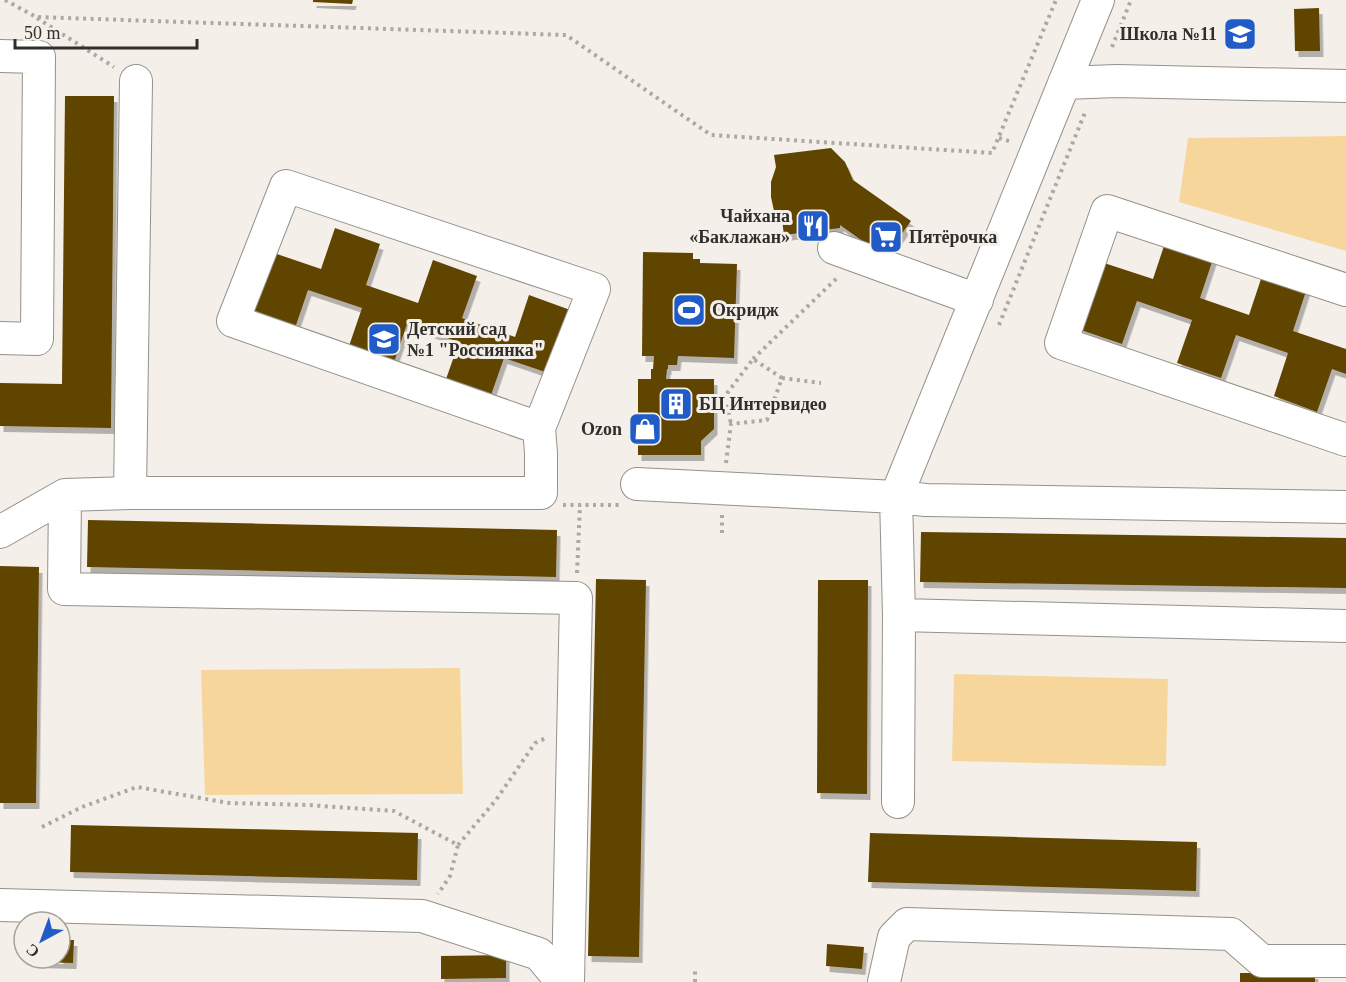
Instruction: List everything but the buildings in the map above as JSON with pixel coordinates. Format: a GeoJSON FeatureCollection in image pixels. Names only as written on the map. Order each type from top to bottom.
{"type":"FeatureCollection","features":[{"type":"Feature","properties":{"kind":"street"},"geometry":{"type":"LineString","coordinates":[[898,802],[899,615],[896,497],[1098,0]]}},
{"type":"Feature","properties":{"kind":"street"},"geometry":{"type":"LineString","coordinates":[[0,56],[39,57],[37,339],[0,338]]}},
{"type":"Feature","properties":{"kind":"street"},"geometry":{"type":"LineString","coordinates":[[130,493],[136,81]]}},
{"type":"Feature","properties":{"kind":"street"},"geometry":{"type":"LineString","coordinates":[[1064,83],[1128,81],[1346,86]]}},
{"type":"Feature","properties":{"kind":"street"},"geometry":{"type":"LineString","coordinates":[[0,531],[65,495],[541,493],[539,428],[594,289],[286,186],[233,321],[539,428]]}},
{"type":"Feature","properties":{"kind":"street"},"geometry":{"type":"LineString","coordinates":[[1346,290],[1107,211],[1061,344],[1346,440]]}},
{"type":"Feature","properties":{"kind":"street"},"geometry":{"type":"LineString","coordinates":[[847,252],[977,300]]}},
{"type":"Feature","properties":{"kind":"street"},"geometry":{"type":"LineString","coordinates":[[637,484],[722,498],[896,497],[938,500],[1346,507]]}},
{"type":"Feature","properties":{"kind":"street"},"geometry":{"type":"LineString","coordinates":[[65,495],[64,589],[576,598],[568,982]]}},
{"type":"Feature","properties":{"kind":"street"},"geometry":{"type":"LineString","coordinates":[[899,615],[1346,626]]}},
{"type":"Feature","properties":{"kind":"street"},"geometry":{"type":"LineString","coordinates":[[0,905],[422,916],[539,954],[562,982]]}},
{"type":"Feature","properties":{"kind":"street"},"geometry":{"type":"LineString","coordinates":[[884,982],[894,937],[908,924],[1232,934],[1262,961],[1346,961]]}},
{"type":"Feature","properties":{"kind":"path"},"geometry":{"type":"LineString","coordinates":[[5,0],[36,17],[136,81]]}},
{"type":"Feature","properties":{"kind":"path"},"geometry":{"type":"LineString","coordinates":[[36,17],[566,35],[711,135],[993,153],[1056,0]]}},
{"type":"Feature","properties":{"kind":"path"},"geometry":{"type":"LineString","coordinates":[[998,327],[1131,0]]}},
{"type":"Feature","properties":{"kind":"path"},"geometry":{"type":"LineString","coordinates":[[722,533],[722,498],[731,424],[725,396],[753,359],[847,252]]}},
{"type":"Feature","properties":{"kind":"path"},"geometry":{"type":"LineString","coordinates":[[753,359],[782,378],[821,383]]}},
{"type":"Feature","properties":{"kind":"path"},"geometry":{"type":"LineString","coordinates":[[731,424],[767,420],[782,378]]}},
{"type":"Feature","properties":{"kind":"path"},"geometry":{"type":"LineString","coordinates":[[576,598],[580,505]]}},
{"type":"Feature","properties":{"kind":"path"},"geometry":{"type":"LineString","coordinates":[[422,916],[450,876],[458,845],[496,800],[535,743],[574,726]]}},
{"type":"Feature","properties":{"kind":"path"},"geometry":{"type":"LineString","coordinates":[[42,827],[82,807],[137,787],[229,803],[394,811],[458,845]]}},
{"type":"Feature","properties":{"kind":"path"},"geometry":{"type":"LineString","coordinates":[[695,967],[695,982]]}},
{"type":"Feature","properties":{"kind":"shaded area"},"geometry":{"type":"Polygon","coordinates":[[[1346,136],[1346,251],[1179,202],[1188,138],[1346,136]]]}},
{"type":"Feature","properties":{"kind":"shaded area"},"geometry":{"type":"Polygon","coordinates":[[[460,668],[463,794],[205,795],[201,670],[460,668]]]}},
{"type":"Feature","properties":{"kind":"shaded area"},"geometry":{"type":"Polygon","coordinates":[[[954,674],[1168,679],[1166,766],[952,761],[954,674]]]}},
{"type":"Feature","properties":{"kind":"place","name":"Школа №11"},"geometry":{"type":"Point","coordinates":[1240,34]}},
{"type":"Feature","properties":{"kind":"place","name":"Чайхана «Баклажан»"},"geometry":{"type":"Point","coordinates":[813,226]}},
{"type":"Feature","properties":{"kind":"place","name":"Пятёрочка"},"geometry":{"type":"Point","coordinates":[886,237]}},
{"type":"Feature","properties":{"kind":"place","name":"Окридж"},"geometry":{"type":"Point","coordinates":[689,310]}},
{"type":"Feature","properties":{"kind":"place","name":"Детский сад №1 \"Россиянка\""},"geometry":{"type":"Point","coordinates":[384,339]}},
{"type":"Feature","properties":{"kind":"place","name":"БЦ Интервидео"},"geometry":{"type":"Point","coordinates":[676,404]}},
{"type":"Feature","properties":{"kind":"place","name":"Ozon"},"geometry":{"type":"Point","coordinates":[645,429]}}]}
